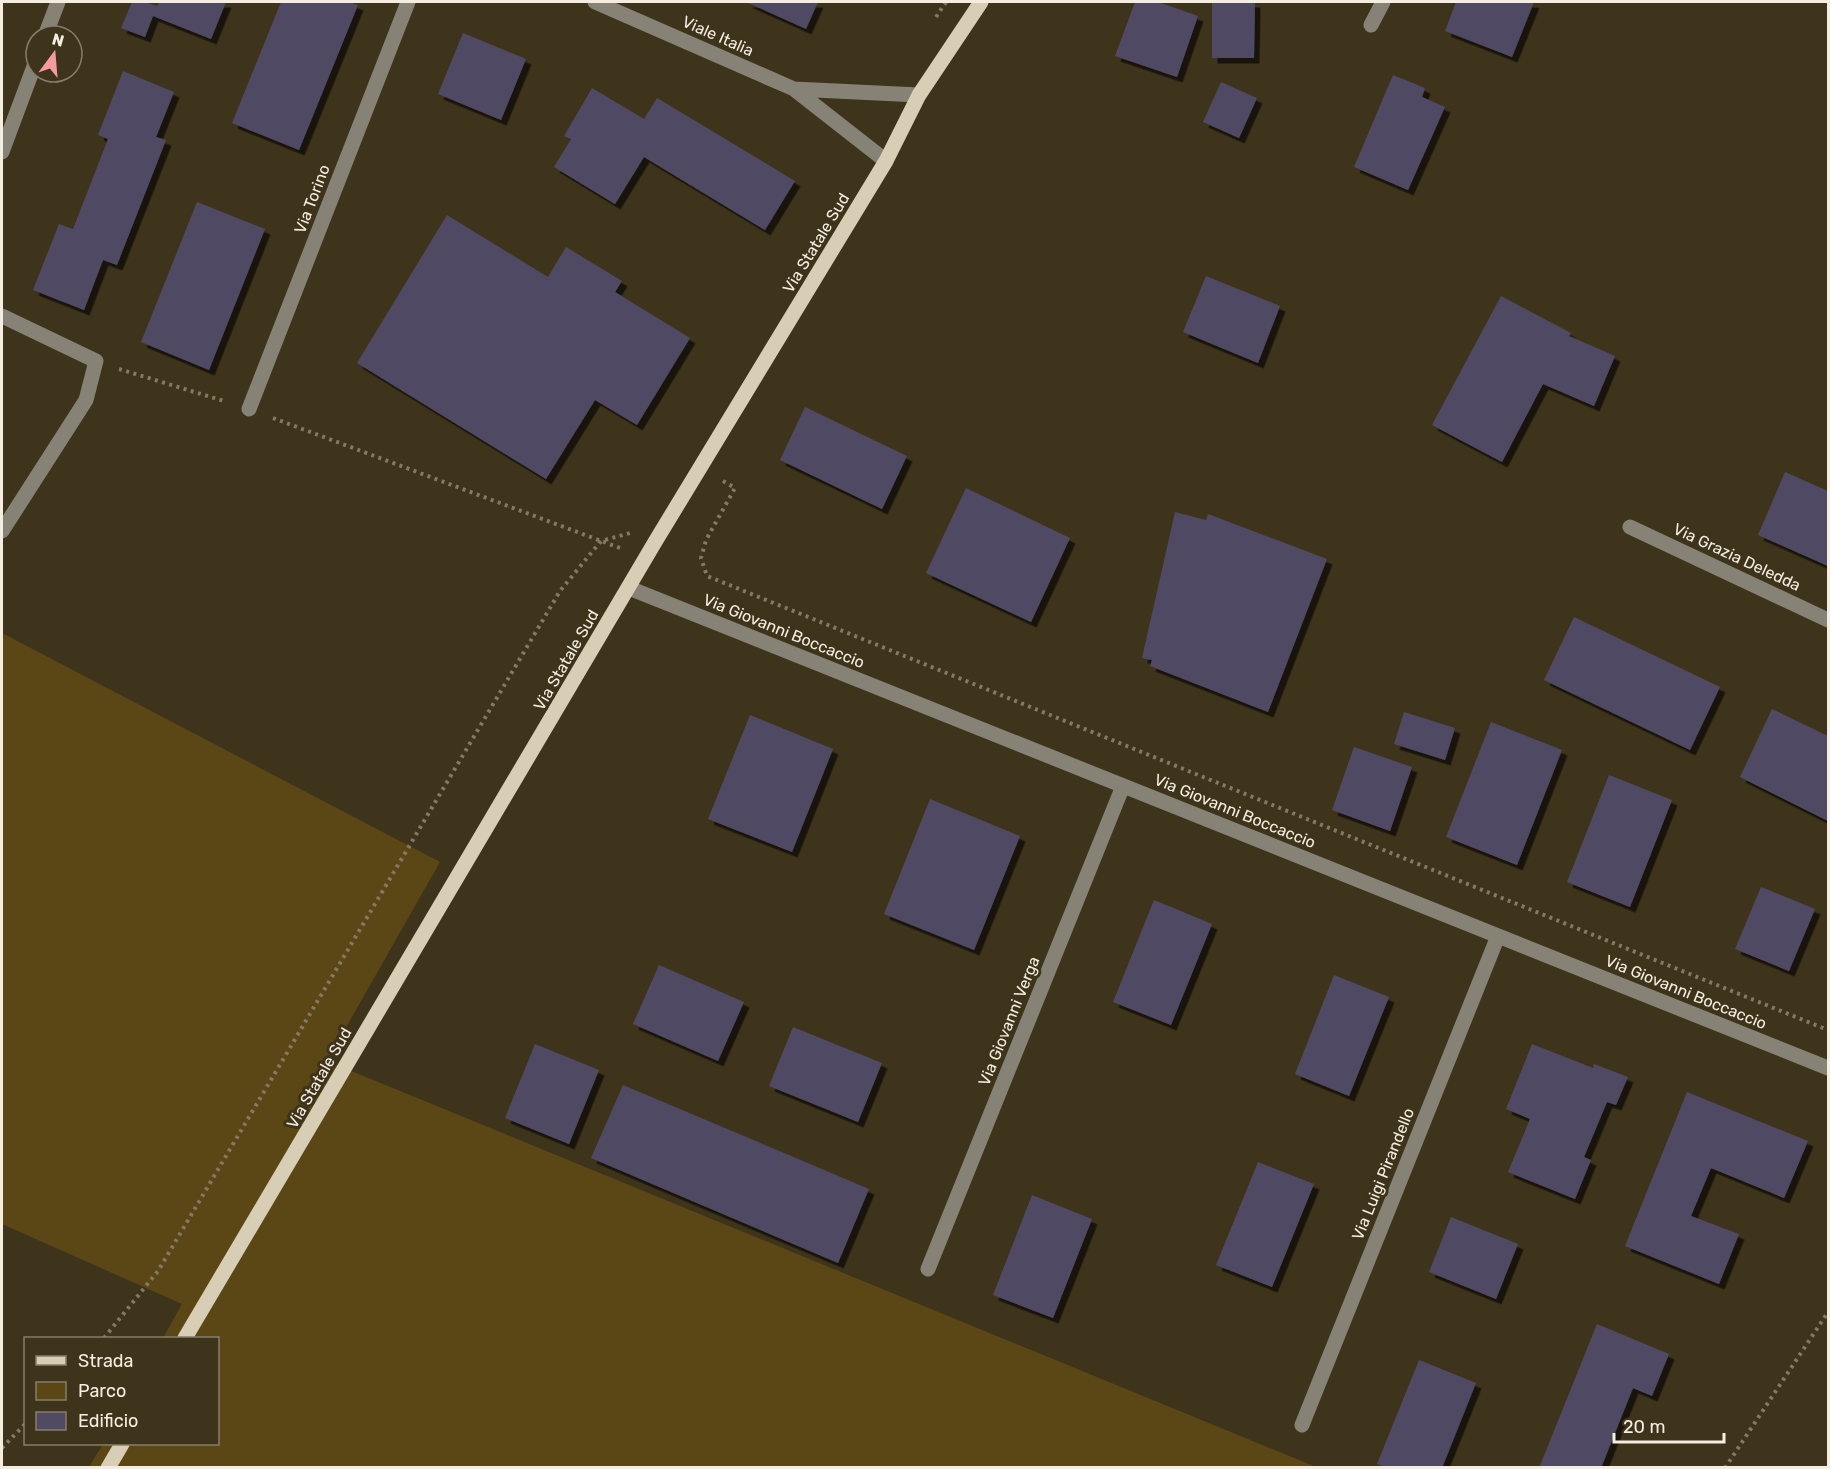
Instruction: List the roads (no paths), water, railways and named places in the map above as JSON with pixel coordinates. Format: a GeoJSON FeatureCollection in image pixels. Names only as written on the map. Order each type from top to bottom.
{"type":"FeatureCollection","features":[{"type":"Feature","properties":{"kind":"main road","name":"Via Statale Sud"},"geometry":{"type":"LineString","coordinates":[[186,1337],[646,558],[886,161],[919,95],[981,2]]}},
{"type":"Feature","properties":{"kind":"main road"},"geometry":{"type":"LineString","coordinates":[[108,1467],[121,1445]]}},
{"type":"Feature","properties":{"kind":"street"},"geometry":{"type":"LineString","coordinates":[[50,24],[58,2]]}},
{"type":"Feature","properties":{"kind":"street","name":"Via Torino"},"geometry":{"type":"LineString","coordinates":[[249,409],[408,2]]}},
{"type":"Feature","properties":{"kind":"street","name":"Viale Italia"},"geometry":{"type":"LineString","coordinates":[[595,2],[794,89],[886,161]]}},
{"type":"Feature","properties":{"kind":"street"},"geometry":{"type":"LineString","coordinates":[[1371,25],[1383,2]]}},
{"type":"Feature","properties":{"kind":"street"},"geometry":{"type":"LineString","coordinates":[[2,152],[27,84]]}},
{"type":"Feature","properties":{"kind":"street","name":"Viale Italia"},"geometry":{"type":"LineString","coordinates":[[794,89],[919,95]]}},
{"type":"Feature","properties":{"kind":"street"},"geometry":{"type":"LineString","coordinates":[[2,316],[96,361],[86,400],[2,531]]}},
{"type":"Feature","properties":{"kind":"street","name":"Via Grazia Deledda"},"geometry":{"type":"LineString","coordinates":[[1630,527],[1828,620]]}},
{"type":"Feature","properties":{"kind":"street","name":"Via Giovanni Boccaccio"},"geometry":{"type":"LineString","coordinates":[[629,588],[1828,1068]]}},
{"type":"Feature","properties":{"kind":"street","name":"Via Giovanni Verga"},"geometry":{"type":"LineString","coordinates":[[928,1269],[1123,786]]}},
{"type":"Feature","properties":{"kind":"street","name":"Via Luigi Pirandello"},"geometry":{"type":"LineString","coordinates":[[1302,1425],[1498,936]]}}]}
